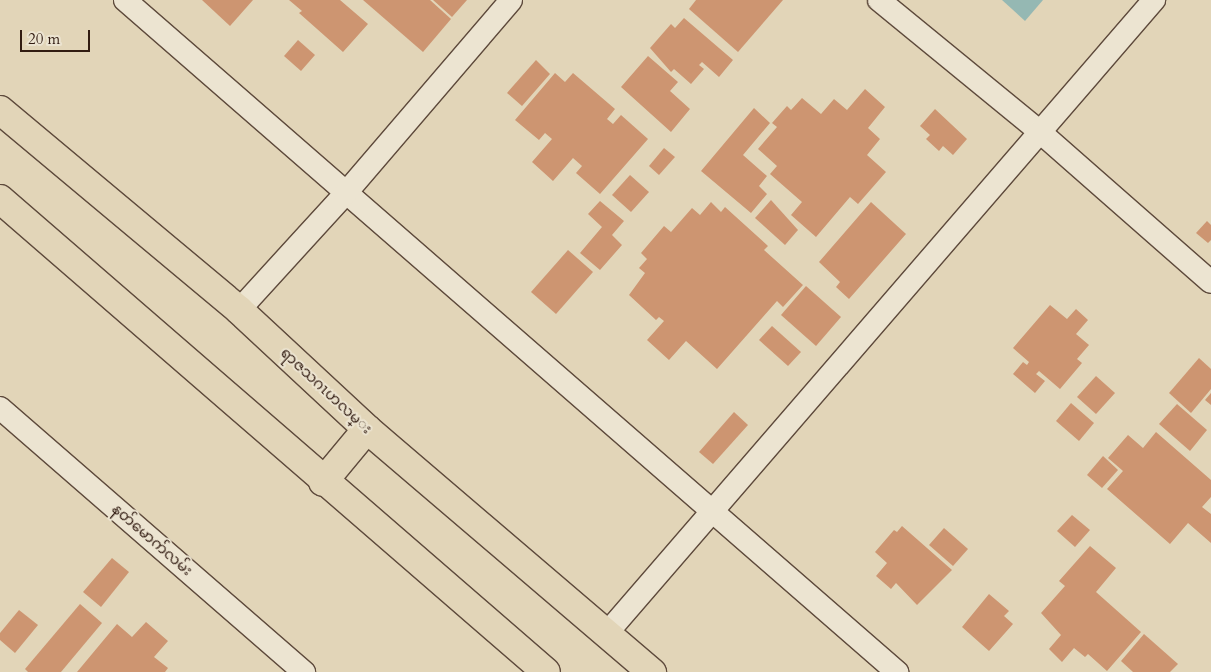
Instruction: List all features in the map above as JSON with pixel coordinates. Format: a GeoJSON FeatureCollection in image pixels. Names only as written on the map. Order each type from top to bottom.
{"type":"FeatureCollection","features":[{"type":"Feature","properties":{"kind":"main road","name":"ရာဇသဂၤဟလမ္း"},"geometry":{"type":"LineString","coordinates":[[0,110],[239,310],[367,429],[652,672]]}},
{"type":"Feature","properties":{"kind":"main road"},"geometry":{"type":"LineString","coordinates":[[0,199],[323,482],[546,672]]}},
{"type":"Feature","properties":{"kind":"main road"},"geometry":{"type":"LineString","coordinates":[[323,482],[367,429]]}},
{"type":"Feature","properties":{"kind":"street"},"geometry":{"type":"LineString","coordinates":[[125,0],[345,194],[897,672]]}},
{"type":"Feature","properties":{"kind":"street"},"geometry":{"type":"LineString","coordinates":[[239,310],[345,194],[512,0]]}},
{"type":"Feature","properties":{"kind":"street"},"geometry":{"type":"LineString","coordinates":[[878,0],[1040,132],[1211,282]]}},
{"type":"Feature","properties":{"kind":"street"},"geometry":{"type":"LineString","coordinates":[[607,634],[713,514],[1154,0]]}},
{"type":"Feature","properties":{"kind":"street","name":"နတ်မောက်လမ်း"},"geometry":{"type":"LineString","coordinates":[[0,408],[304,672]]}},
{"type":"Feature","properties":{"kind":"water"},"geometry":{"type":"Polygon","coordinates":[[[1002,0],[1043,0],[1025,21],[1002,0]]]}},
{"type":"Feature","properties":{"kind":"building"},"geometry":{"type":"Polygon","coordinates":[[[202,0],[253,0],[230,26],[202,0]]]}},
{"type":"Feature","properties":{"kind":"building"},"geometry":{"type":"Polygon","coordinates":[[[289,0],[340,0],[368,24],[343,52],[299,13],[302,11],[289,0]]]}},
{"type":"Feature","properties":{"kind":"building"},"geometry":{"type":"Polygon","coordinates":[[[363,0],[430,0],[451,19],[423,52],[363,0]]]}},
{"type":"Feature","properties":{"kind":"building"},"geometry":{"type":"Polygon","coordinates":[[[433,0],[467,0],[452,17],[433,0]]]}},
{"type":"Feature","properties":{"kind":"building"},"geometry":{"type":"Polygon","coordinates":[[[696,0],[783,0],[738,52],[689,9],[696,0]]]}},
{"type":"Feature","properties":{"kind":"building"},"geometry":{"type":"Polygon","coordinates":[[[684,18],[733,60],[719,77],[702,62],[699,65],[704,69],[691,84],[674,69],[671,72],[650,48],[671,24],[675,28],[684,18]]]}},
{"type":"Feature","properties":{"kind":"building"},"geometry":{"type":"Polygon","coordinates":[[[298,40],[315,55],[301,71],[284,56],[298,40]]]}},
{"type":"Feature","properties":{"kind":"building"},"geometry":{"type":"Polygon","coordinates":[[[648,56],[678,82],[670,91],[690,109],[671,132],[621,87],[648,56]]]}},
{"type":"Feature","properties":{"kind":"building"},"geometry":{"type":"Polygon","coordinates":[[[536,60],[550,74],[522,106],[507,93],[536,60]]]}},
{"type":"Feature","properties":{"kind":"building"},"geometry":{"type":"Polygon","coordinates":[[[555,73],[565,82],[573,73],[615,109],[607,119],[613,124],[621,115],[648,139],[600,194],[576,173],[582,166],[573,158],[553,181],[532,162],[552,139],[545,133],[539,140],[515,120],[555,73]]]}},
{"type":"Feature","properties":{"kind":"building"},"geometry":{"type":"Polygon","coordinates":[[[865,89],[885,107],[868,128],[880,139],[867,155],[886,172],[858,204],[850,197],[816,237],[791,215],[802,202],[770,174],[777,166],[758,149],[777,127],[772,123],[787,106],[791,110],[802,98],[821,114],[834,99],[847,110],[865,89]]]}},
{"type":"Feature","properties":{"kind":"building"},"geometry":{"type":"Polygon","coordinates":[[[754,108],[770,123],[743,155],[767,176],[759,186],[767,194],[751,213],[701,171],[754,108]]]}},
{"type":"Feature","properties":{"kind":"building"},"geometry":{"type":"Polygon","coordinates":[[[935,109],[967,139],[953,155],[943,146],[939,151],[926,139],[930,135],[920,126],[935,109]]]}},
{"type":"Feature","properties":{"kind":"building"},"geometry":{"type":"Polygon","coordinates":[[[664,148],[675,157],[659,175],[649,166],[664,148]]]}},
{"type":"Feature","properties":{"kind":"building"},"geometry":{"type":"Polygon","coordinates":[[[630,175],[649,192],[631,212],[612,195],[630,175]]]}},
{"type":"Feature","properties":{"kind":"building"},"geometry":{"type":"Polygon","coordinates":[[[771,200],[798,230],[785,245],[755,218],[771,200]]]}},
{"type":"Feature","properties":{"kind":"building"},"geometry":{"type":"Polygon","coordinates":[[[600,201],[624,221],[612,235],[622,245],[600,270],[580,253],[602,227],[588,214],[600,201]]]}},
{"type":"Feature","properties":{"kind":"building"},"geometry":{"type":"Polygon","coordinates":[[[711,202],[721,212],[725,207],[768,246],[764,250],[803,285],[783,307],[777,301],[717,369],[686,341],[669,360],[647,340],[664,321],[659,317],[656,320],[629,295],[645,273],[639,268],[647,259],[641,253],[664,226],[671,232],[692,208],[700,215],[711,202]]]}},
{"type":"Feature","properties":{"kind":"building"},"geometry":{"type":"Polygon","coordinates":[[[871,202],[906,234],[849,299],[836,287],[840,282],[819,262],[871,202]]]}},
{"type":"Feature","properties":{"kind":"building"},"geometry":{"type":"Polygon","coordinates":[[[1207,221],[1211,225],[1211,240],[1208,243],[1196,233],[1207,221]]]}},
{"type":"Feature","properties":{"kind":"building"},"geometry":{"type":"Polygon","coordinates":[[[568,250],[593,272],[556,314],[531,292],[568,250]]]}},
{"type":"Feature","properties":{"kind":"building"},"geometry":{"type":"Polygon","coordinates":[[[806,286],[841,317],[816,346],[781,315],[806,286]]]}},
{"type":"Feature","properties":{"kind":"building"},"geometry":{"type":"Polygon","coordinates":[[[1050,305],[1067,319],[1076,309],[1088,320],[1076,334],[1089,345],[1077,359],[1082,363],[1060,389],[1039,371],[1036,374],[1045,381],[1035,393],[1013,374],[1023,362],[1027,365],[1029,362],[1013,348],[1050,305]]]}},
{"type":"Feature","properties":{"kind":"building"},"geometry":{"type":"Polygon","coordinates":[[[772,326],[801,352],[788,366],[759,340],[772,326]]]}},
{"type":"Feature","properties":{"kind":"building"},"geometry":{"type":"Polygon","coordinates":[[[1199,358],[1211,369],[1211,389],[1191,413],[1169,393],[1199,358]]]}},
{"type":"Feature","properties":{"kind":"building"},"geometry":{"type":"Polygon","coordinates":[[[1096,376],[1115,393],[1096,414],[1077,397],[1096,376]]]}},
{"type":"Feature","properties":{"kind":"building"},"geometry":{"type":"Polygon","coordinates":[[[1211,393],[1211,405],[1205,400],[1211,393]]]}},
{"type":"Feature","properties":{"kind":"building"},"geometry":{"type":"Polygon","coordinates":[[[1071,403],[1094,423],[1079,441],[1056,421],[1071,403]]]}},
{"type":"Feature","properties":{"kind":"building"},"geometry":{"type":"Polygon","coordinates":[[[1177,404],[1207,430],[1190,451],[1159,424],[1177,404]]]}},
{"type":"Feature","properties":{"kind":"building"},"geometry":{"type":"Polygon","coordinates":[[[734,412],[748,425],[713,464],[699,452],[734,412]]]}},
{"type":"Feature","properties":{"kind":"building"},"geometry":{"type":"Polygon","coordinates":[[[1156,432],[1211,480],[1211,497],[1202,507],[1211,514],[1211,543],[1188,523],[1170,544],[1107,489],[1123,471],[1108,458],[1128,435],[1143,448],[1156,432]]]}},
{"type":"Feature","properties":{"kind":"building"},"geometry":{"type":"Polygon","coordinates":[[[1103,456],[1118,470],[1102,488],[1087,475],[1103,456]]]}},
{"type":"Feature","properties":{"kind":"building"},"geometry":{"type":"Polygon","coordinates":[[[1072,515],[1090,530],[1075,547],[1057,531],[1072,515]]]}},
{"type":"Feature","properties":{"kind":"building"},"geometry":{"type":"Polygon","coordinates":[[[902,526],[952,570],[917,605],[896,583],[891,589],[876,576],[887,563],[875,552],[894,530],[897,532],[902,526]]]}},
{"type":"Feature","properties":{"kind":"building"},"geometry":{"type":"Polygon","coordinates":[[[944,528],[968,549],[953,566],[929,545],[944,528]]]}},
{"type":"Feature","properties":{"kind":"building"},"geometry":{"type":"Polygon","coordinates":[[[1090,546],[1116,568],[1096,592],[1141,632],[1107,671],[1088,654],[1085,657],[1074,648],[1062,662],[1049,649],[1061,635],[1041,613],[1065,586],[1059,581],[1090,546]]]}},
{"type":"Feature","properties":{"kind":"building"},"geometry":{"type":"Polygon","coordinates":[[[112,558],[129,572],[101,607],[83,592],[112,558]]]}},
{"type":"Feature","properties":{"kind":"building"},"geometry":{"type":"Polygon","coordinates":[[[989,594],[1009,611],[1004,616],[1013,624],[989,651],[962,627],[989,594]]]}},
{"type":"Feature","properties":{"kind":"building"},"geometry":{"type":"Polygon","coordinates":[[[80,604],[102,623],[61,672],[28,672],[25,669],[80,604]]]}},
{"type":"Feature","properties":{"kind":"building"},"geometry":{"type":"Polygon","coordinates":[[[19,610],[38,625],[15,653],[0,640],[0,633],[19,610]]]}},
{"type":"Feature","properties":{"kind":"building"},"geometry":{"type":"Polygon","coordinates":[[[146,622],[168,641],[154,657],[168,668],[165,672],[77,672],[117,624],[132,637],[146,622]]]}},
{"type":"Feature","properties":{"kind":"building"},"geometry":{"type":"Polygon","coordinates":[[[1144,634],[1178,664],[1170,672],[1133,672],[1121,661],[1144,634]]]}}]}
